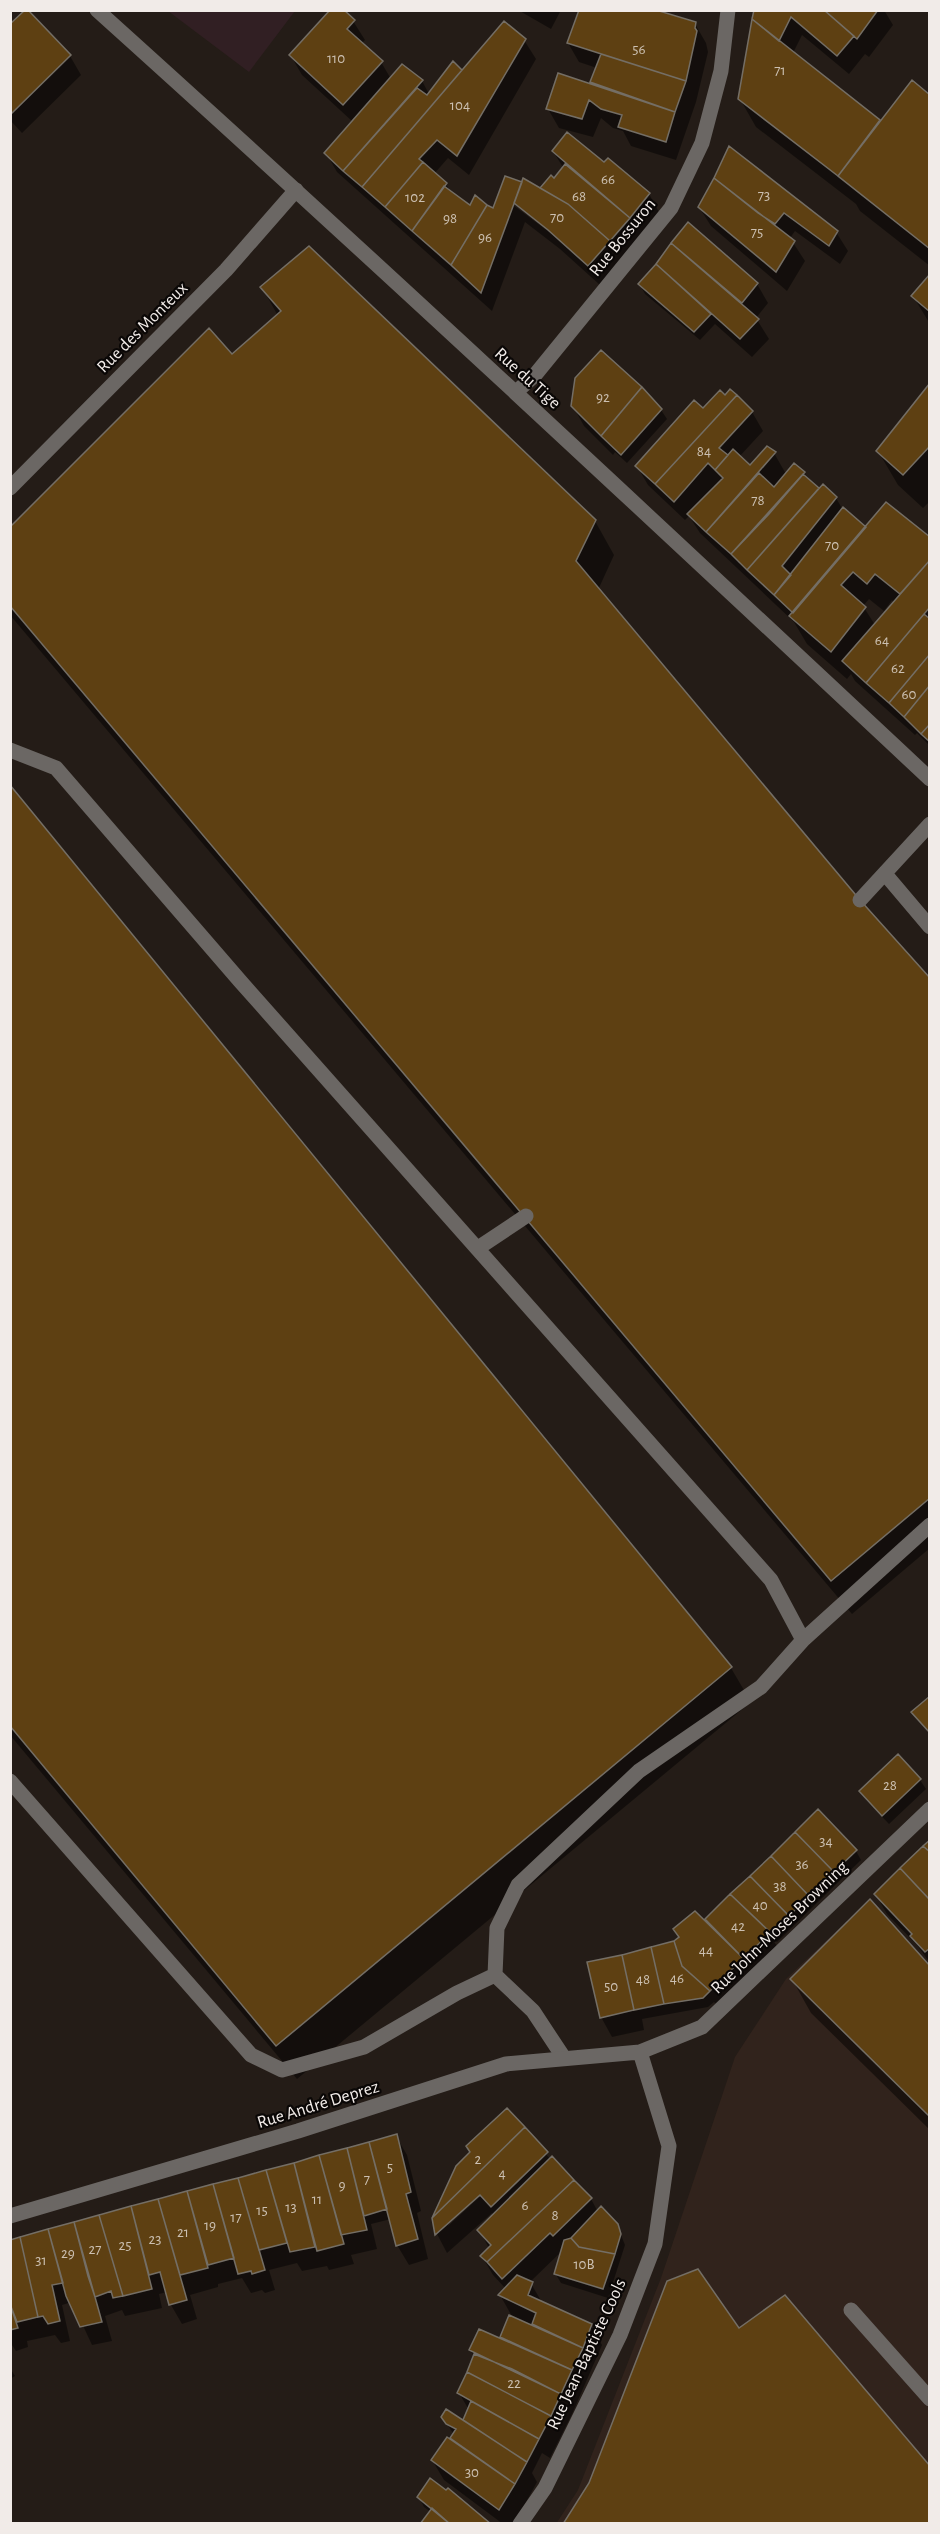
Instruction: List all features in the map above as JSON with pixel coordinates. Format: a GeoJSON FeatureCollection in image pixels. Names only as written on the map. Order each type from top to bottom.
{"type":"FeatureCollection","features":[{"type":"Feature","properties":{"kind":"street","name":"Rue du Tige"},"geometry":{"type":"LineString","coordinates":[[97,10],[516,392],[930,779]]}},
{"type":"Feature","properties":{"kind":"street","name":"Rue Bossuron"},"geometry":{"type":"LineString","coordinates":[[516,392],[535,375],[671,208],[702,143],[721,71],[728,10]]}},
{"type":"Feature","properties":{"kind":"street","name":"Rue des Monteux"},"geometry":{"type":"LineString","coordinates":[[10,488],[226,270],[296,190]]}},
{"type":"Feature","properties":{"kind":"street"},"geometry":{"type":"LineString","coordinates":[[10,750],[56,768],[240,981],[771,1580],[802,1640]]}},
{"type":"Feature","properties":{"kind":"street"},"geometry":{"type":"LineString","coordinates":[[860,900],[930,824]]}},
{"type":"Feature","properties":{"kind":"street"},"geometry":{"type":"LineString","coordinates":[[885,875],[930,927]]}},
{"type":"Feature","properties":{"kind":"street"},"geometry":{"type":"LineString","coordinates":[[478,1248],[526,1216]]}},
{"type":"Feature","properties":{"kind":"street"},"geometry":{"type":"LineString","coordinates":[[564,2058],[533,2011],[495,1975],[497,1928],[518,1885],[639,1771],[760,1687],[802,1640],[930,1525]]}},
{"type":"Feature","properties":{"kind":"street"},"geometry":{"type":"LineString","coordinates":[[10,1781],[251,2055],[282,2070],[364,2047],[457,1993],[495,1975]]}},
{"type":"Feature","properties":{"kind":"street","name":"Rue John-Moses Browning"},"geometry":{"type":"LineString","coordinates":[[640,2052],[702,2027],[930,1809]]}},
{"type":"Feature","properties":{"kind":"street","name":"Rue André Deprez"},"geometry":{"type":"LineString","coordinates":[[10,2216],[298,2131],[506,2064],[640,2052]]}},
{"type":"Feature","properties":{"kind":"street","name":"Rue Jean-Baptiste Cools"},"geometry":{"type":"LineString","coordinates":[[520,2523],[545,2488],[620,2335],[655,2244],[669,2146],[640,2052]]}},
{"type":"Feature","properties":{"kind":"street"},"geometry":{"type":"LineString","coordinates":[[851,2310],[930,2398]]}},
{"type":"Feature","properties":{"kind":"shaded area"},"geometry":{"type":"Polygon","coordinates":[[[168,11],[295,11],[249,72],[168,11]]]}},
{"type":"Feature","properties":{"kind":"shaded area"},"geometry":{"type":"Polygon","coordinates":[[[870,1899],[929,1966],[929,2523],[556,2524],[578,2490],[661,2278],[735,2057],[786,1979],[870,1899]]]}},
{"type":"Feature","properties":{"kind":"building"},"geometry":{"type":"Polygon","coordinates":[[[25,10],[28,10],[71,55],[11,114],[10,24],[25,10]]]}},
{"type":"Feature","properties":{"kind":"building"},"geometry":{"type":"Polygon","coordinates":[[[330,10],[344,10],[355,20],[347,29],[383,61],[343,105],[289,55],[330,10]]]}},
{"type":"Feature","properties":{"kind":"building"},"geometry":{"type":"Polygon","coordinates":[[[579,10],[656,10],[696,22],[697,31],[686,81],[567,43],[579,10]]]}},
{"type":"Feature","properties":{"kind":"building"},"geometry":{"type":"Polygon","coordinates":[[[754,10],[824,10],[854,36],[837,56],[791,17],[779,41],[752,19],[754,10]]]}},
{"type":"Feature","properties":{"kind":"building"},"geometry":{"type":"Polygon","coordinates":[[[824,10],[878,10],[857,39],[824,10]]]}},
{"type":"Feature","properties":{"kind":"building"},"geometry":{"type":"Polygon","coordinates":[[[752,19],[880,120],[838,176],[738,99],[752,19]]]}},
{"type":"Feature","properties":{"kind":"building"},"geometry":{"type":"Polygon","coordinates":[[[504,21],[526,39],[457,156],[437,140],[419,159],[423,162],[385,207],[362,187],[504,21]]]}},
{"type":"Feature","properties":{"kind":"building"},"geometry":{"type":"Polygon","coordinates":[[[601,54],[686,81],[675,112],[590,82],[601,54]]]}},
{"type":"Feature","properties":{"kind":"building"},"geometry":{"type":"Polygon","coordinates":[[[453,61],[462,70],[362,187],[343,171],[417,88],[427,95],[453,61]]]}},
{"type":"Feature","properties":{"kind":"building"},"geometry":{"type":"Polygon","coordinates":[[[402,64],[423,80],[343,171],[324,153],[402,64]]]}},
{"type":"Feature","properties":{"kind":"building"},"geometry":{"type":"Polygon","coordinates":[[[558,73],[675,112],[666,142],[618,127],[622,115],[601,109],[589,100],[582,119],[546,109],[558,73]]]}},
{"type":"Feature","properties":{"kind":"building"},"geometry":{"type":"Polygon","coordinates":[[[912,80],[930,95],[930,249],[838,176],[912,80]]]}},
{"type":"Feature","properties":{"kind":"building"},"geometry":{"type":"Polygon","coordinates":[[[567,132],[604,162],[608,158],[650,193],[630,218],[552,151],[567,132]]]}},
{"type":"Feature","properties":{"kind":"building"},"geometry":{"type":"Polygon","coordinates":[[[729,146],[838,231],[829,246],[784,213],[775,224],[714,178],[729,146]]]}},
{"type":"Feature","properties":{"kind":"building"},"geometry":{"type":"Polygon","coordinates":[[[423,162],[447,183],[412,231],[385,207],[423,162]]]}},
{"type":"Feature","properties":{"kind":"building"},"geometry":{"type":"Polygon","coordinates":[[[565,164],[630,218],[610,241],[568,204],[540,188],[551,175],[554,178],[565,164]]]}},
{"type":"Feature","properties":{"kind":"building"},"geometry":{"type":"Polygon","coordinates":[[[505,176],[522,182],[481,293],[451,265],[487,205],[493,208],[505,176]]]}},
{"type":"Feature","properties":{"kind":"building"},"geometry":{"type":"Polygon","coordinates":[[[523,178],[568,204],[610,241],[588,266],[514,203],[523,178]]]}},
{"type":"Feature","properties":{"kind":"building"},"geometry":{"type":"Polygon","coordinates":[[[714,178],[795,241],[776,272],[698,207],[714,178]]]}},
{"type":"Feature","properties":{"kind":"building"},"geometry":{"type":"Polygon","coordinates":[[[444,186],[470,205],[475,195],[487,205],[451,265],[412,231],[444,186]]]}},
{"type":"Feature","properties":{"kind":"building"},"geometry":{"type":"Polygon","coordinates":[[[688,222],[758,283],[742,303],[671,243],[688,222]]]}},
{"type":"Feature","properties":{"kind":"building"},"geometry":{"type":"Polygon","coordinates":[[[671,243],[759,319],[740,339],[656,264],[671,243]]]}},
{"type":"Feature","properties":{"kind":"building"},"geometry":{"type":"Polygon","coordinates":[[[309,246],[596,520],[576,561],[860,900],[930,978],[930,1498],[831,1581],[10,606],[10,527],[209,328],[232,354],[281,311],[260,287],[309,246]]]}},
{"type":"Feature","properties":{"kind":"building"},"geometry":{"type":"Polygon","coordinates":[[[656,264],[711,314],[694,332],[638,284],[656,264]]]}},
{"type":"Feature","properties":{"kind":"building"},"geometry":{"type":"Polygon","coordinates":[[[930,274],[930,312],[911,296],[930,274]]]}},
{"type":"Feature","properties":{"kind":"building"},"geometry":{"type":"Polygon","coordinates":[[[601,350],[642,387],[601,436],[571,406],[575,378],[601,350]]]}},
{"type":"Feature","properties":{"kind":"building"},"geometry":{"type":"Polygon","coordinates":[[[930,383],[930,446],[903,475],[876,451],[930,383]]]}},
{"type":"Feature","properties":{"kind":"building"},"geometry":{"type":"Polygon","coordinates":[[[642,387],[662,409],[621,455],[601,436],[642,387]]]}},
{"type":"Feature","properties":{"kind":"building"},"geometry":{"type":"Polygon","coordinates":[[[730,389],[737,395],[655,484],[635,466],[694,400],[703,408],[720,390],[725,395],[730,389]]]}},
{"type":"Feature","properties":{"kind":"building"},"geometry":{"type":"Polygon","coordinates":[[[737,395],[753,411],[719,448],[728,455],[715,470],[708,463],[674,502],[655,484],[737,395]]]}},
{"type":"Feature","properties":{"kind":"building"},"geometry":{"type":"Polygon","coordinates":[[[767,446],[776,452],[706,532],[687,514],[723,478],[715,470],[733,449],[750,465],[767,446]]]}},
{"type":"Feature","properties":{"kind":"building"},"geometry":{"type":"Polygon","coordinates":[[[794,463],[805,472],[731,554],[706,532],[759,473],[774,487],[794,463]]]}},
{"type":"Feature","properties":{"kind":"building"},"geometry":{"type":"Polygon","coordinates":[[[803,474],[819,488],[747,570],[731,554],[803,474]]]}},
{"type":"Feature","properties":{"kind":"building"},"geometry":{"type":"Polygon","coordinates":[[[823,484],[837,497],[782,566],[791,575],[774,595],[747,570],[823,484]]]}},
{"type":"Feature","properties":{"kind":"building"},"geometry":{"type":"Polygon","coordinates":[[[886,502],[930,537],[930,560],[900,594],[875,574],[867,584],[853,572],[841,585],[866,607],[831,652],[789,616],[886,502]]]}},
{"type":"Feature","properties":{"kind":"building"},"geometry":{"type":"Polygon","coordinates":[[[843,507],[866,527],[793,613],[774,595],[843,507]]]}},
{"type":"Feature","properties":{"kind":"building"},"geometry":{"type":"Polygon","coordinates":[[[930,560],[930,607],[866,683],[842,661],[930,560]]]}},
{"type":"Feature","properties":{"kind":"building"},"geometry":{"type":"Polygon","coordinates":[[[924,614],[930,619],[930,654],[889,703],[866,683],[924,614]]]}},
{"type":"Feature","properties":{"kind":"building"},"geometry":{"type":"Polygon","coordinates":[[[930,654],[930,685],[904,717],[889,703],[930,654]]]}},
{"type":"Feature","properties":{"kind":"building"},"geometry":{"type":"Polygon","coordinates":[[[930,685],[930,724],[921,734],[904,717],[930,685]]]}},
{"type":"Feature","properties":{"kind":"building"},"geometry":{"type":"Polygon","coordinates":[[[930,724],[930,742],[921,734],[930,724]]]}},
{"type":"Feature","properties":{"kind":"building"},"geometry":{"type":"Polygon","coordinates":[[[10,785],[732,1667],[276,2046],[10,1726],[10,785]]]}},
{"type":"Feature","properties":{"kind":"building"},"geometry":{"type":"Polygon","coordinates":[[[930,1696],[930,1733],[911,1712],[930,1696]]]}},
{"type":"Feature","properties":{"kind":"building"},"geometry":{"type":"Polygon","coordinates":[[[898,1754],[921,1779],[882,1816],[859,1791],[898,1754]]]}},
{"type":"Feature","properties":{"kind":"building"},"geometry":{"type":"Polygon","coordinates":[[[818,1809],[857,1850],[834,1872],[795,1832],[818,1809]]]}},
{"type":"Feature","properties":{"kind":"building"},"geometry":{"type":"Polygon","coordinates":[[[795,1832],[834,1872],[809,1896],[771,1856],[795,1832]]]}},
{"type":"Feature","properties":{"kind":"building"},"geometry":{"type":"Polygon","coordinates":[[[930,1840],[930,1852],[923,1846],[930,1840]]]}},
{"type":"Feature","properties":{"kind":"building"},"geometry":{"type":"Polygon","coordinates":[[[923,1846],[930,1852],[930,1900],[900,1868],[923,1846]]]}},
{"type":"Feature","properties":{"kind":"building"},"geometry":{"type":"Polygon","coordinates":[[[771,1856],[809,1896],[789,1916],[750,1876],[771,1856]]]}},
{"type":"Feature","properties":{"kind":"building"},"geometry":{"type":"Polygon","coordinates":[[[900,1868],[930,1900],[930,1948],[925,1952],[910,1936],[912,1934],[874,1894],[900,1868]]]}},
{"type":"Feature","properties":{"kind":"building"},"geometry":{"type":"Polygon","coordinates":[[[750,1876],[789,1916],[771,1933],[730,1894],[750,1876]]]}},
{"type":"Feature","properties":{"kind":"building"},"geometry":{"type":"Polygon","coordinates":[[[730,1894],[771,1933],[743,1958],[705,1919],[730,1894]]]}},
{"type":"Feature","properties":{"kind":"building"},"geometry":{"type":"Polygon","coordinates":[[[870,1899],[930,1966],[930,2117],[790,1979],[870,1899]]]}},
{"type":"Feature","properties":{"kind":"building"},"geometry":{"type":"Polygon","coordinates":[[[695,1911],[743,1958],[710,1991],[682,1966],[674,1941],[679,1937],[673,1929],[695,1911]]]}},
{"type":"Feature","properties":{"kind":"building"},"geometry":{"type":"Polygon","coordinates":[[[674,1941],[682,1966],[710,1991],[703,1998],[664,2004],[651,1947],[674,1941]]]}},
{"type":"Feature","properties":{"kind":"building"},"geometry":{"type":"Polygon","coordinates":[[[651,1947],[664,2004],[634,2010],[622,1955],[651,1947]]]}},
{"type":"Feature","properties":{"kind":"building"},"geometry":{"type":"Polygon","coordinates":[[[622,1955],[634,2010],[600,2018],[587,1962],[622,1955]]]}},
{"type":"Feature","properties":{"kind":"building"},"geometry":{"type":"Polygon","coordinates":[[[507,2108],[525,2127],[432,2218],[456,2166],[470,2152],[466,2146],[507,2108]]]}},
{"type":"Feature","properties":{"kind":"building"},"geometry":{"type":"Polygon","coordinates":[[[525,2127],[548,2152],[491,2207],[480,2195],[435,2235],[432,2218],[525,2127]]]}},
{"type":"Feature","properties":{"kind":"building"},"geometry":{"type":"Polygon","coordinates":[[[397,2134],[411,2192],[406,2194],[418,2239],[396,2246],[369,2142],[397,2134]]]}},
{"type":"Feature","properties":{"kind":"building"},"geometry":{"type":"Polygon","coordinates":[[[369,2142],[387,2209],[364,2216],[347,2148],[369,2142]]]}},
{"type":"Feature","properties":{"kind":"building"},"geometry":{"type":"Polygon","coordinates":[[[347,2148],[367,2230],[341,2235],[319,2155],[347,2148]]]}},
{"type":"Feature","properties":{"kind":"building"},"geometry":{"type":"Polygon","coordinates":[[[319,2155],[344,2244],[317,2251],[294,2163],[319,2155]]]}},
{"type":"Feature","properties":{"kind":"building"},"geometry":{"type":"Polygon","coordinates":[[[552,2156],[574,2180],[487,2262],[480,2256],[491,2245],[477,2230],[552,2156]]]}},
{"type":"Feature","properties":{"kind":"building"},"geometry":{"type":"Polygon","coordinates":[[[294,2163],[315,2247],[290,2252],[266,2170],[294,2163]]]}},
{"type":"Feature","properties":{"kind":"building"},"geometry":{"type":"Polygon","coordinates":[[[266,2170],[287,2243],[259,2250],[238,2178],[266,2170]]]}},
{"type":"Feature","properties":{"kind":"building"},"geometry":{"type":"Polygon","coordinates":[[[238,2178],[265,2270],[252,2274],[251,2271],[238,2274],[213,2184],[238,2178]]]}},
{"type":"Feature","properties":{"kind":"building"},"geometry":{"type":"Polygon","coordinates":[[[574,2180],[592,2198],[553,2236],[550,2233],[502,2279],[487,2262],[574,2180]]]}},
{"type":"Feature","properties":{"kind":"building"},"geometry":{"type":"Polygon","coordinates":[[[213,2184],[234,2258],[208,2265],[187,2191],[213,2184]]]}},
{"type":"Feature","properties":{"kind":"building"},"geometry":{"type":"Polygon","coordinates":[[[187,2191],[208,2268],[180,2275],[158,2199],[187,2191]]]}},
{"type":"Feature","properties":{"kind":"building"},"geometry":{"type":"Polygon","coordinates":[[[158,2199],[187,2300],[169,2305],[160,2272],[149,2275],[131,2206],[158,2199]]]}},
{"type":"Feature","properties":{"kind":"building"},"geometry":{"type":"Polygon","coordinates":[[[131,2206],[152,2289],[123,2296],[99,2215],[131,2206]]]}},
{"type":"Feature","properties":{"kind":"building"},"geometry":{"type":"Polygon","coordinates":[[[601,2206],[618,2224],[621,2234],[615,2254],[579,2247],[571,2238],[601,2206]]]}},
{"type":"Feature","properties":{"kind":"building"},"geometry":{"type":"Polygon","coordinates":[[[99,2215],[123,2296],[113,2298],[111,2291],[95,2297],[88,2276],[74,2222],[99,2215]]]}},
{"type":"Feature","properties":{"kind":"building"},"geometry":{"type":"Polygon","coordinates":[[[74,2222],[102,2322],[80,2327],[66,2296],[48,2229],[74,2222]]]}},
{"type":"Feature","properties":{"kind":"building"},"geometry":{"type":"Polygon","coordinates":[[[48,2229],[63,2283],[52,2285],[60,2321],[48,2324],[43,2316],[38,2317],[20,2237],[48,2229]]]}},
{"type":"Feature","properties":{"kind":"building"},"geometry":{"type":"Polygon","coordinates":[[[20,2237],[38,2317],[17,2322],[10,2304],[10,2240],[20,2237]]]}},
{"type":"Feature","properties":{"kind":"building"},"geometry":{"type":"Polygon","coordinates":[[[571,2238],[579,2247],[615,2254],[603,2289],[554,2274],[564,2240],[571,2238]]]}},
{"type":"Feature","properties":{"kind":"building"},"geometry":{"type":"Polygon","coordinates":[[[698,2269],[739,2328],[785,2295],[930,2466],[930,2524],[563,2524],[589,2483],[667,2281],[698,2269]]]}},
{"type":"Feature","properties":{"kind":"building"},"geometry":{"type":"Polygon","coordinates":[[[517,2275],[533,2282],[528,2295],[592,2324],[583,2348],[532,2324],[536,2313],[498,2295],[517,2275]]]}},
{"type":"Feature","properties":{"kind":"building"},"geometry":{"type":"Polygon","coordinates":[[[10,2304],[18,2328],[10,2330],[10,2304]]]}},
{"type":"Feature","properties":{"kind":"building"},"geometry":{"type":"Polygon","coordinates":[[[509,2315],[583,2348],[572,2370],[500,2337],[509,2315]]]}},
{"type":"Feature","properties":{"kind":"building"},"geometry":{"type":"Polygon","coordinates":[[[479,2329],[572,2370],[561,2394],[469,2350],[479,2329]]]}},
{"type":"Feature","properties":{"kind":"building"},"geometry":{"type":"Polygon","coordinates":[[[474,2354],[512,2369],[561,2394],[551,2416],[467,2372],[474,2354]]]}},
{"type":"Feature","properties":{"kind":"building"},"geometry":{"type":"Polygon","coordinates":[[[467,2372],[551,2416],[539,2439],[457,2393],[467,2372]]]}},
{"type":"Feature","properties":{"kind":"building"},"geometry":{"type":"Polygon","coordinates":[[[471,2401],[539,2439],[527,2462],[463,2420],[471,2401]]]}},
{"type":"Feature","properties":{"kind":"building"},"geometry":{"type":"Polygon","coordinates":[[[446,2409],[527,2462],[515,2484],[450,2438],[456,2429],[446,2424],[441,2417],[446,2409]]]}},
{"type":"Feature","properties":{"kind":"building"},"geometry":{"type":"Polygon","coordinates":[[[447,2437],[515,2484],[499,2510],[431,2460],[447,2437]]]}},
{"type":"Feature","properties":{"kind":"building"},"geometry":{"type":"Polygon","coordinates":[[[430,2478],[446,2490],[448,2488],[491,2524],[450,2524],[417,2497],[430,2478]]]}},
{"type":"Feature","properties":{"kind":"building"},"geometry":{"type":"Polygon","coordinates":[[[432,2508],[450,2524],[420,2524],[432,2508]]]}}]}
